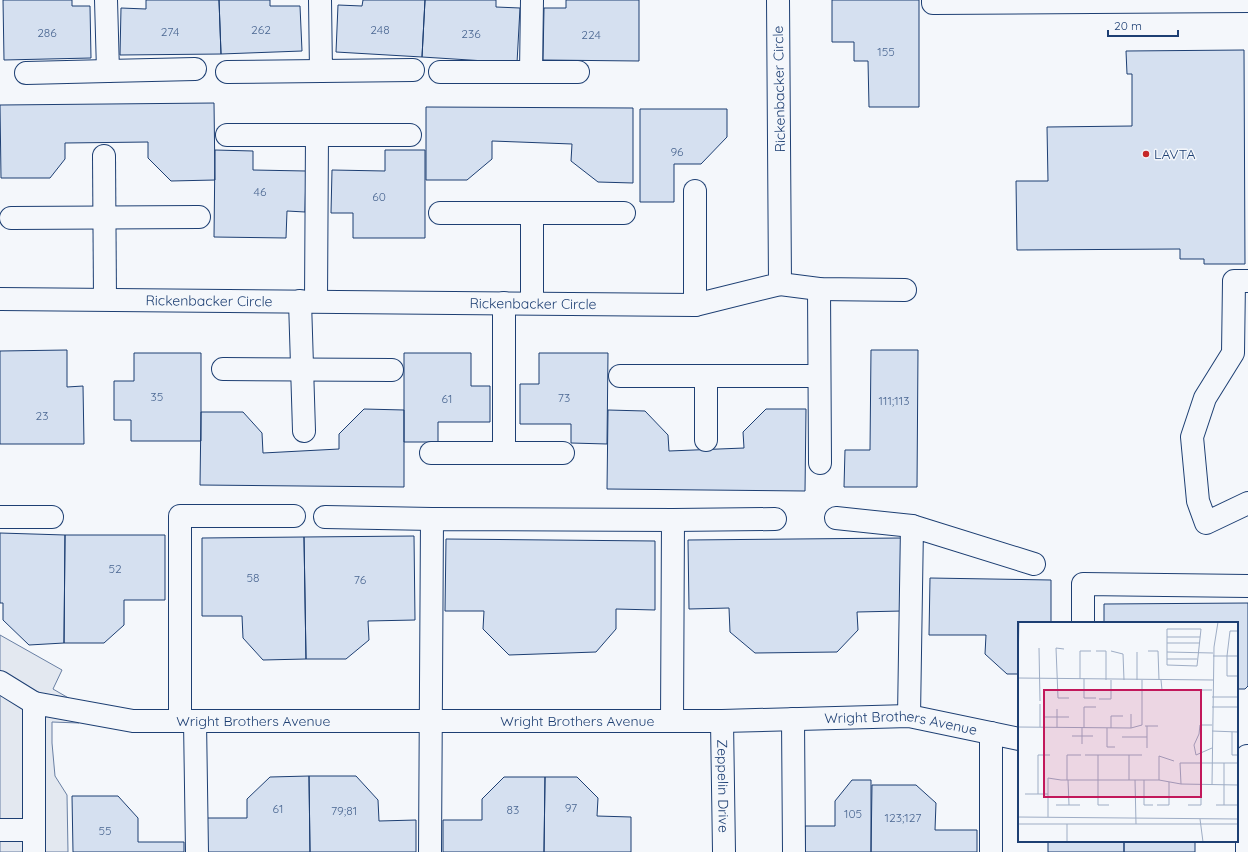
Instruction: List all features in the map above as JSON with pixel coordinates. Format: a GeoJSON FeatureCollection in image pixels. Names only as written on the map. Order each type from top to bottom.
{"type":"FeatureCollection","features":[{"type":"Feature","properties":{"kind":"street"},"geometry":{"type":"LineString","coordinates":[[106,0],[108,71]]}},
{"type":"Feature","properties":{"kind":"street"},"geometry":{"type":"LineString","coordinates":[[320,0],[321,71]]}},
{"type":"Feature","properties":{"kind":"street"},"geometry":{"type":"LineString","coordinates":[[531,72],[532,0]]}},
{"type":"Feature","properties":{"kind":"street","name":"Rickenbacker Circle"},"geometry":{"type":"LineString","coordinates":[[0,299],[695,305],[780,284],[778,0]]}},
{"type":"Feature","properties":{"kind":"street"},"geometry":{"type":"LineString","coordinates":[[933,0],[933,3],[1248,1]]}},
{"type":"Feature","properties":{"kind":"street"},"geometry":{"type":"LineString","coordinates":[[26,73],[195,69]]}},
{"type":"Feature","properties":{"kind":"street"},"geometry":{"type":"LineString","coordinates":[[228,72],[413,70]]}},
{"type":"Feature","properties":{"kind":"street"},"geometry":{"type":"LineString","coordinates":[[440,72],[578,72]]}},
{"type":"Feature","properties":{"kind":"street"},"geometry":{"type":"LineString","coordinates":[[226,135],[410,135]]}},
{"type":"Feature","properties":{"kind":"street"},"geometry":{"type":"LineString","coordinates":[[304,430],[302,369],[308,301],[317,135]]}},
{"type":"Feature","properties":{"kind":"street"},"geometry":{"type":"LineString","coordinates":[[104,156],[105,299]]}},
{"type":"Feature","properties":{"kind":"street"},"geometry":{"type":"LineString","coordinates":[[695,191],[695,305]]}},
{"type":"Feature","properties":{"kind":"street"},"geometry":{"type":"LineString","coordinates":[[440,213],[624,212]]}},
{"type":"Feature","properties":{"kind":"street"},"geometry":{"type":"LineString","coordinates":[[532,213],[532,303]]}},
{"type":"Feature","properties":{"kind":"street"},"geometry":{"type":"LineString","coordinates":[[10,218],[198,217]]}},
{"type":"Feature","properties":{"kind":"street"},"geometry":{"type":"LineString","coordinates":[[1248,281],[1234,281],[1233,353],[1205,398],[1192,437],[1198,501],[1206,523],[1248,503]]}},
{"type":"Feature","properties":{"kind":"street"},"geometry":{"type":"LineString","coordinates":[[780,284],[819,289],[905,290]]}},
{"type":"Feature","properties":{"kind":"street"},"geometry":{"type":"LineString","coordinates":[[819,289],[820,463]]}},
{"type":"Feature","properties":{"kind":"street"},"geometry":{"type":"LineString","coordinates":[[504,303],[504,453]]}},
{"type":"Feature","properties":{"kind":"street"},"geometry":{"type":"LineString","coordinates":[[224,369],[392,370]]}},
{"type":"Feature","properties":{"kind":"street"},"geometry":{"type":"LineString","coordinates":[[620,376],[819,376]]}},
{"type":"Feature","properties":{"kind":"street"},"geometry":{"type":"LineString","coordinates":[[706,376],[706,440]]}},
{"type":"Feature","properties":{"kind":"street"},"geometry":{"type":"LineString","coordinates":[[430,453],[563,453]]}},
{"type":"Feature","properties":{"kind":"street"},"geometry":{"type":"LineString","coordinates":[[197,852],[187,720],[180,516],[294,516]]}},
{"type":"Feature","properties":{"kind":"street"},"geometry":{"type":"LineString","coordinates":[[0,517],[52,517]]}},
{"type":"Feature","properties":{"kind":"street"},"geometry":{"type":"LineString","coordinates":[[325,517],[432,519],[776,519]]}},
{"type":"Feature","properties":{"kind":"street"},"geometry":{"type":"LineString","coordinates":[[836,518],[912,526],[1034,564]]}},
{"type":"Feature","properties":{"kind":"street"},"geometry":{"type":"LineString","coordinates":[[430,852],[432,519]]}},
{"type":"Feature","properties":{"kind":"street"},"geometry":{"type":"LineString","coordinates":[[672,720],[673,520]]}},
{"type":"Feature","properties":{"kind":"street"},"geometry":{"type":"LineString","coordinates":[[909,716],[912,526]]}},
{"type":"Feature","properties":{"kind":"street"},"geometry":{"type":"LineString","coordinates":[[1083,622],[1083,584],[1248,586]]}},
{"type":"Feature","properties":{"kind":"street"},"geometry":{"type":"LineString","coordinates":[[0,682],[34,703],[34,852]]}},
{"type":"Feature","properties":{"kind":"street","name":"Wright Brothers Avenue"},"geometry":{"type":"LineString","coordinates":[[34,703],[133,720],[722,720],[909,716],[1018,739]]}},
{"type":"Feature","properties":{"kind":"street"},"geometry":{"type":"LineString","coordinates":[[793,719],[794,852]]}},
{"type":"Feature","properties":{"kind":"street","name":"Zeppelin Drive"},"geometry":{"type":"LineString","coordinates":[[722,720],[724,852]]}},
{"type":"Feature","properties":{"kind":"street"},"geometry":{"type":"LineString","coordinates":[[991,733],[991,852]]}},
{"type":"Feature","properties":{"kind":"street"},"geometry":{"type":"LineString","coordinates":[[1244,756],[1247,852]]}},
{"type":"Feature","properties":{"kind":"street"},"geometry":{"type":"LineString","coordinates":[[0,830],[34,830]]}},
{"type":"Feature","properties":{"kind":"shaded area"},"geometry":{"type":"Polygon","coordinates":[[[0,635],[62,670],[53,689],[72,700],[85,701],[79,723],[52,722],[55,776],[67,795],[68,852],[0,852],[0,635]]]}},
{"type":"Feature","properties":{"kind":"building"},"geometry":{"type":"Polygon","coordinates":[[[3,0],[72,0],[72,6],[90,6],[91,58],[4,60],[3,0]]]}},
{"type":"Feature","properties":{"kind":"building"},"geometry":{"type":"Polygon","coordinates":[[[146,0],[219,0],[221,54],[120,55],[121,8],[146,9],[146,0]]]}},
{"type":"Feature","properties":{"kind":"building"},"geometry":{"type":"Polygon","coordinates":[[[219,0],[270,0],[270,6],[300,6],[302,51],[221,54],[219,0]]]}},
{"type":"Feature","properties":{"kind":"building"},"geometry":{"type":"Polygon","coordinates":[[[363,0],[425,0],[422,57],[336,52],[338,5],[362,6],[363,0]]]}},
{"type":"Feature","properties":{"kind":"building"},"geometry":{"type":"Polygon","coordinates":[[[425,0],[496,0],[496,7],[520,8],[517,63],[422,57],[425,0]]]}},
{"type":"Feature","properties":{"kind":"building"},"geometry":{"type":"Polygon","coordinates":[[[566,0],[639,0],[639,61],[543,60],[544,8],[566,8],[566,0]]]}},
{"type":"Feature","properties":{"kind":"building"},"geometry":{"type":"Polygon","coordinates":[[[832,0],[919,0],[919,107],[869,107],[868,61],[854,61],[854,42],[832,42],[832,0]]]}},
{"type":"Feature","properties":{"kind":"building","name":"LAVTA"},"geometry":{"type":"Polygon","coordinates":[[[1244,50],[1245,264],[1204,264],[1204,259],[1180,259],[1180,249],[1017,250],[1016,181],[1048,181],[1047,127],[1132,126],[1132,74],[1127,74],[1126,51],[1244,50]]]}},
{"type":"Feature","properties":{"kind":"building"},"geometry":{"type":"Polygon","coordinates":[[[214,103],[215,180],[171,181],[148,158],[148,142],[65,143],[65,159],[50,178],[1,178],[0,105],[214,103]]]}},
{"type":"Feature","properties":{"kind":"building"},"geometry":{"type":"Polygon","coordinates":[[[426,107],[633,108],[633,183],[598,182],[571,161],[572,144],[492,141],[492,159],[467,180],[426,180],[426,107]]]}},
{"type":"Feature","properties":{"kind":"building"},"geometry":{"type":"Polygon","coordinates":[[[640,109],[727,109],[727,137],[701,164],[674,164],[674,202],[640,202],[640,109]]]}},
{"type":"Feature","properties":{"kind":"building"},"geometry":{"type":"Polygon","coordinates":[[[215,150],[253,151],[253,170],[306,171],[305,212],[287,211],[286,238],[214,237],[215,150]]]}},
{"type":"Feature","properties":{"kind":"building"},"geometry":{"type":"Polygon","coordinates":[[[385,150],[425,150],[425,238],[353,238],[353,213],[331,213],[332,170],[385,171],[385,150]]]}},
{"type":"Feature","properties":{"kind":"building"},"geometry":{"type":"Polygon","coordinates":[[[67,350],[67,387],[83,386],[84,444],[0,444],[0,351],[67,350]]]}},
{"type":"Feature","properties":{"kind":"building"},"geometry":{"type":"Polygon","coordinates":[[[871,350],[918,350],[917,487],[844,487],[845,450],[870,450],[871,350]]]}},
{"type":"Feature","properties":{"kind":"building"},"geometry":{"type":"Polygon","coordinates":[[[134,353],[201,353],[201,441],[131,441],[131,420],[114,420],[114,381],[134,381],[134,353]]]}},
{"type":"Feature","properties":{"kind":"building"},"geometry":{"type":"Polygon","coordinates":[[[404,353],[471,353],[471,386],[490,386],[490,422],[438,422],[438,442],[404,442],[404,353]]]}},
{"type":"Feature","properties":{"kind":"building"},"geometry":{"type":"Polygon","coordinates":[[[539,353],[608,353],[607,444],[571,443],[571,424],[520,424],[520,384],[539,384],[539,353]]]}},
{"type":"Feature","properties":{"kind":"building"},"geometry":{"type":"Polygon","coordinates":[[[364,409],[404,410],[404,487],[200,485],[201,412],[243,412],[262,433],[263,453],[339,449],[339,434],[364,409]]]}},
{"type":"Feature","properties":{"kind":"building"},"geometry":{"type":"Polygon","coordinates":[[[766,409],[806,409],[805,491],[607,489],[608,410],[645,411],[668,435],[669,451],[744,448],[743,432],[766,409]]]}},
{"type":"Feature","properties":{"kind":"building"},"geometry":{"type":"Polygon","coordinates":[[[0,533],[65,535],[64,643],[29,645],[3,620],[3,603],[0,603],[0,533]]]}},
{"type":"Feature","properties":{"kind":"building"},"geometry":{"type":"Polygon","coordinates":[[[65,535],[165,535],[165,600],[124,600],[124,625],[104,643],[64,643],[65,535]]]}},
{"type":"Feature","properties":{"kind":"building"},"geometry":{"type":"Polygon","coordinates":[[[414,536],[415,620],[368,621],[369,640],[346,659],[306,659],[304,537],[414,536]]]}},
{"type":"Feature","properties":{"kind":"building"},"geometry":{"type":"Polygon","coordinates":[[[304,537],[306,659],[263,660],[243,638],[242,616],[202,616],[202,538],[304,537]]]}},
{"type":"Feature","properties":{"kind":"building"},"geometry":{"type":"Polygon","coordinates":[[[901,538],[902,611],[857,612],[858,630],[837,652],[755,653],[730,632],[729,608],[689,609],[688,540],[901,538]]]}},
{"type":"Feature","properties":{"kind":"building"},"geometry":{"type":"Polygon","coordinates":[[[446,539],[655,541],[655,610],[616,609],[616,629],[596,652],[509,655],[483,629],[484,611],[445,611],[446,539]]]}},
{"type":"Feature","properties":{"kind":"building"},"geometry":{"type":"Polygon","coordinates":[[[930,578],[1051,580],[1051,622],[1018,622],[1018,674],[1007,674],[985,654],[986,635],[929,635],[930,578]]]}},
{"type":"Feature","properties":{"kind":"building"},"geometry":{"type":"Polygon","coordinates":[[[1248,603],[1248,686],[1245,689],[1238,689],[1238,622],[1104,622],[1104,604],[1248,603]]]}},
{"type":"Feature","properties":{"kind":"building"},"geometry":{"type":"Polygon","coordinates":[[[309,776],[310,852],[205,852],[205,818],[247,818],[247,799],[270,777],[309,776]]]}},
{"type":"Feature","properties":{"kind":"building"},"geometry":{"type":"Polygon","coordinates":[[[309,776],[356,776],[378,800],[379,821],[416,820],[416,852],[310,852],[309,776]]]}},
{"type":"Feature","properties":{"kind":"building"},"geometry":{"type":"Polygon","coordinates":[[[504,777],[545,777],[544,852],[443,852],[443,820],[482,820],[482,799],[504,777]]]}},
{"type":"Feature","properties":{"kind":"building"},"geometry":{"type":"Polygon","coordinates":[[[545,777],[577,777],[598,798],[597,816],[631,817],[631,852],[544,852],[545,777]]]}},
{"type":"Feature","properties":{"kind":"building"},"geometry":{"type":"Polygon","coordinates":[[[852,780],[871,780],[871,852],[805,852],[805,826],[835,826],[835,801],[852,780]]]}},
{"type":"Feature","properties":{"kind":"building"},"geometry":{"type":"Polygon","coordinates":[[[872,785],[916,785],[936,803],[935,830],[977,830],[977,852],[871,852],[872,785]]]}},
{"type":"Feature","properties":{"kind":"building"},"geometry":{"type":"Polygon","coordinates":[[[72,796],[118,796],[138,818],[138,842],[184,842],[184,852],[73,852],[72,796]]]}},
{"type":"Feature","properties":{"kind":"building"},"geometry":{"type":"Polygon","coordinates":[[[1048,842],[1124,842],[1124,852],[1048,852],[1048,842]]]}},
{"type":"Feature","properties":{"kind":"building"},"geometry":{"type":"Polygon","coordinates":[[[1124,842],[1195,842],[1195,852],[1124,852],[1124,842]]]}},
{"type":"Feature","properties":{"kind":"place","name":"LAVTA"},"geometry":{"type":"Point","coordinates":[1146,154]}}]}
